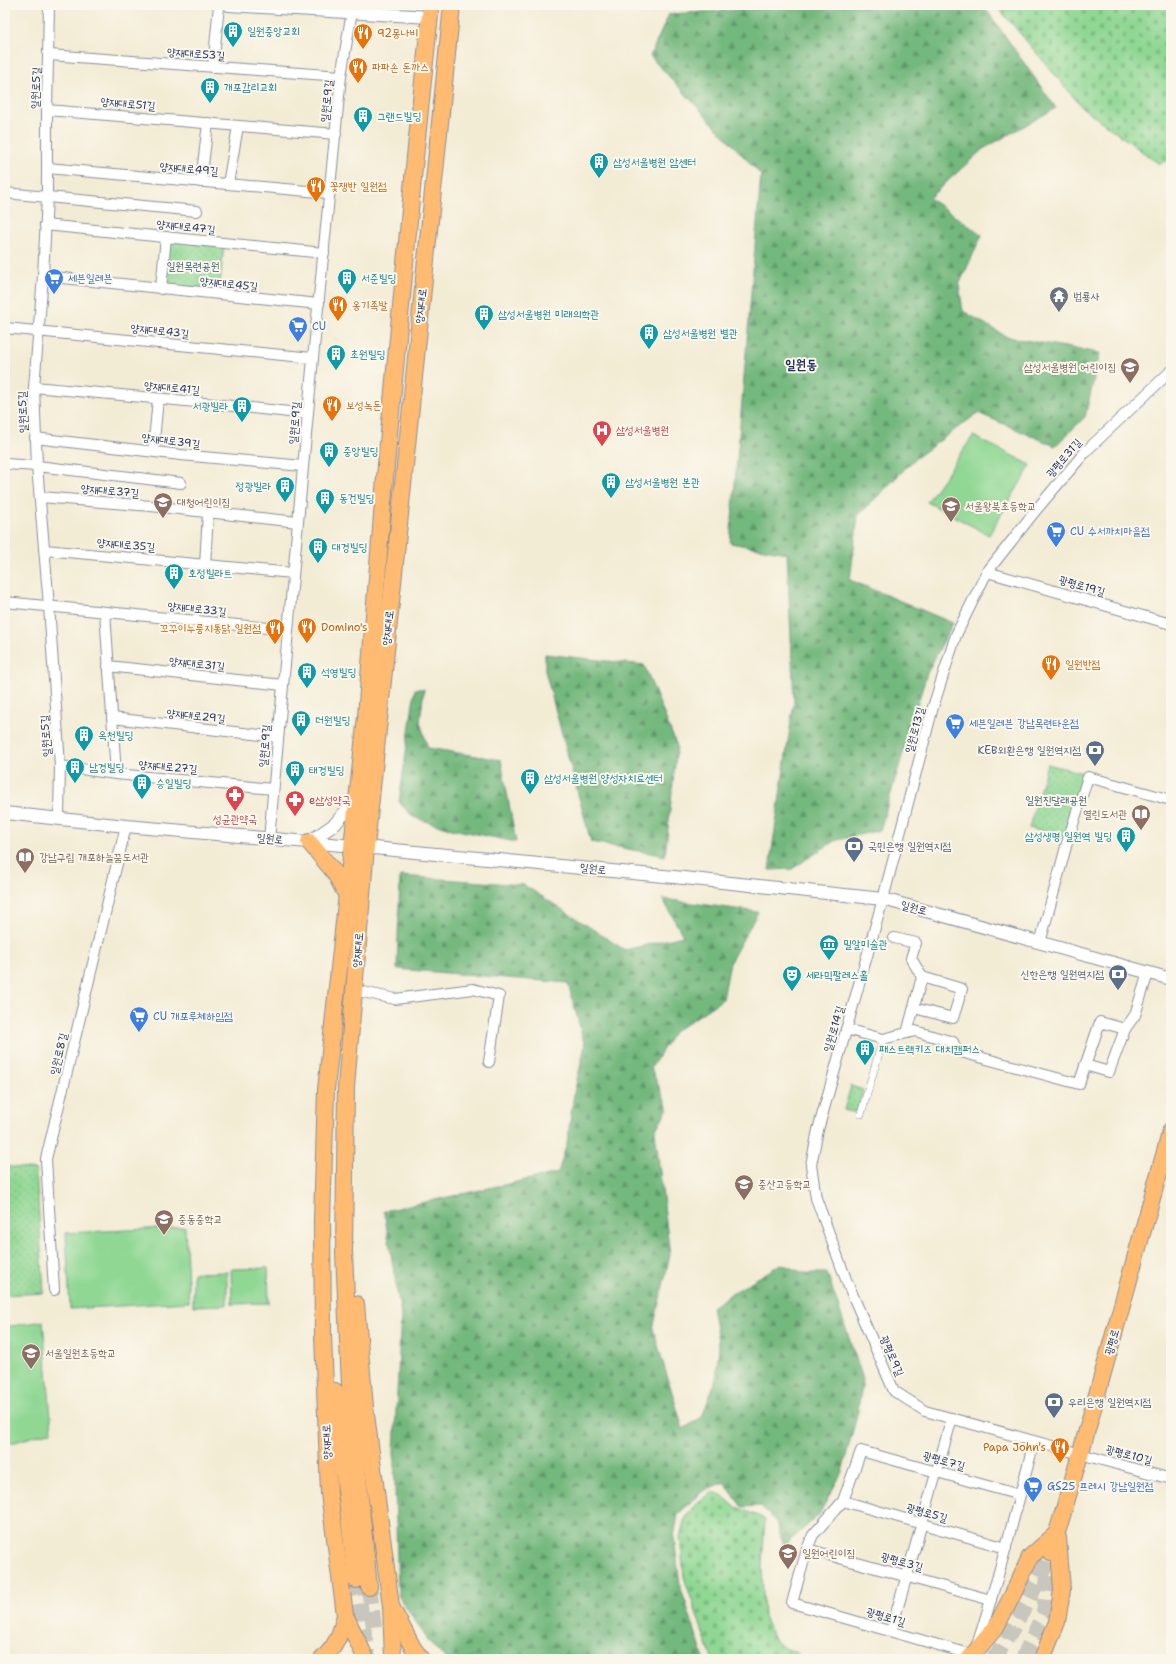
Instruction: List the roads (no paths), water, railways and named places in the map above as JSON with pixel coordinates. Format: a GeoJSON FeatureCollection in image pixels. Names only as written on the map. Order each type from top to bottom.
{"type":"FeatureCollection","features":[{"type":"Feature","properties":{"kind":"main road","name":"양재대로"},"geometry":{"type":"LineString","coordinates":[[366,1659],[345,1615],[329,1493],[323,1335],[322,1220],[326,1090],[348,898],[360,847],[358,797],[366,716],[386,457],[414,157],[441,14]]}},
{"type":"Feature","properties":{"kind":"main road","name":"양재대로"},"geometry":{"type":"LineString","coordinates":[[322,1220],[336,1400],[362,1583],[351,1407],[344,1252],[346,1087],[354,990],[360,847],[441,14]]}},
{"type":"Feature","properties":{"kind":"main road"},"geometry":{"type":"LineString","coordinates":[[309,842],[334,873],[348,898]]}},
{"type":"Feature","properties":{"kind":"main road","name":"광평로"},"geometry":{"type":"LineString","coordinates":[[1051,1553],[1171,1130]]}},
{"type":"Feature","properties":{"kind":"main road","name":"양재대로"},"geometry":{"type":"LineString","coordinates":[[344,1252],[357,1311],[365,1407],[391,1606],[394,1659]]}},
{"type":"Feature","properties":{"kind":"main road"},"geometry":{"type":"LineString","coordinates":[[971,1657],[996,1627],[1030,1557],[1057,1533]]}},
{"type":"Feature","properties":{"kind":"main road"},"geometry":{"type":"LineString","coordinates":[[1042,1659],[1057,1622],[1062,1590],[1057,1533]]}},
{"type":"Feature","properties":{"kind":"main road"},"geometry":{"type":"LineString","coordinates":[[391,1606],[412,1646],[421,1659]]}},
{"type":"Feature","properties":{"kind":"main road"},"geometry":{"type":"LineString","coordinates":[[322,1659],[336,1642],[345,1615]]}},
{"type":"Feature","properties":{"kind":"street","name":"일원로5길"},"geometry":{"type":"LineString","coordinates":[[49,5],[49,55],[46,110],[47,198],[43,276],[34,388],[35,438],[45,550],[60,766],[59,818]]}},
{"type":"Feature","properties":{"kind":"street"},"geometry":{"type":"LineString","coordinates":[[213,67],[219,5]]}},
{"type":"Feature","properties":{"kind":"street"},"geometry":{"type":"LineString","coordinates":[[229,5],[441,14]]}},
{"type":"Feature","properties":{"kind":"street","name":"일원로9길"},"geometry":{"type":"LineString","coordinates":[[269,839],[313,358],[342,76],[352,11]]}},
{"type":"Feature","properties":{"kind":"street","name":"양재대로53길"},"geometry":{"type":"LineString","coordinates":[[49,55],[342,76]]}},
{"type":"Feature","properties":{"kind":"street","name":"양재대로51길"},"geometry":{"type":"LineString","coordinates":[[46,110],[336,134]]}},
{"type":"Feature","properties":{"kind":"street"},"geometry":{"type":"LineString","coordinates":[[201,182],[208,123]]}},
{"type":"Feature","properties":{"kind":"street"},"geometry":{"type":"LineString","coordinates":[[228,184],[238,126]]}},
{"type":"Feature","properties":{"kind":"street","name":"양재대로49길"},"geometry":{"type":"LineString","coordinates":[[47,168],[330,193]]}},
{"type":"Feature","properties":{"kind":"street"},"geometry":{"type":"LineString","coordinates":[[5,194],[197,211]]}},
{"type":"Feature","properties":{"kind":"street","name":"양재대로47길"},"geometry":{"type":"LineString","coordinates":[[45,225],[324,253]]}},
{"type":"Feature","properties":{"kind":"street"},"geometry":{"type":"LineString","coordinates":[[160,289],[166,236]]}},
{"type":"Feature","properties":{"kind":"street","name":"양재대로45길"},"geometry":{"type":"LineString","coordinates":[[43,276],[319,304]]}},
{"type":"Feature","properties":{"kind":"street","name":"양재대로43길"},"geometry":{"type":"LineString","coordinates":[[5,328],[313,358]]}},
{"type":"Feature","properties":{"kind":"street","name":"광평로31길"},"geometry":{"type":"LineString","coordinates":[[987,572],[1036,510],[1086,451],[1171,371]]}},
{"type":"Feature","properties":{"kind":"street","name":"양재대로41길"},"geometry":{"type":"LineString","coordinates":[[34,388],[308,414]]}},
{"type":"Feature","properties":{"kind":"street"},"geometry":{"type":"LineString","coordinates":[[153,451],[158,399]]}},
{"type":"Feature","properties":{"kind":"street","name":"양재대로39길"},"geometry":{"type":"LineString","coordinates":[[35,438],[303,466]]}},
{"type":"Feature","properties":{"kind":"street"},"geometry":{"type":"LineString","coordinates":[[5,464],[37,466],[181,483]]}},
{"type":"Feature","properties":{"kind":"street","name":"양재대로37길"},"geometry":{"type":"LineString","coordinates":[[40,497],[298,522]]}},
{"type":"Feature","properties":{"kind":"street"},"geometry":{"type":"LineString","coordinates":[[205,565],[208,513]]}},
{"type":"Feature","properties":{"kind":"street","name":"양재대로35길"},"geometry":{"type":"LineString","coordinates":[[45,550],[293,573]]}},
{"type":"Feature","properties":{"kind":"street","name":"광평로19길"},"geometry":{"type":"LineString","coordinates":[[987,572],[1171,624]]}},
{"type":"Feature","properties":{"kind":"street","name":"일원로13길"},"geometry":{"type":"LineString","coordinates":[[883,899],[933,707],[956,635],[987,572]]}},
{"type":"Feature","properties":{"kind":"street","name":"양재대로33길"},"geometry":{"type":"LineString","coordinates":[[5,602],[288,630]]}},
{"type":"Feature","properties":{"kind":"street"},"geometry":{"type":"LineString","coordinates":[[105,612],[116,774]]}},
{"type":"Feature","properties":{"kind":"street","name":"양재대로31길"},"geometry":{"type":"LineString","coordinates":[[108,666],[283,685]]}},
{"type":"Feature","properties":{"kind":"street","name":"양재대로29길"},"geometry":{"type":"LineString","coordinates":[[112,718],[278,737]]}},
{"type":"Feature","properties":{"kind":"street","name":"양재대로27길"},"geometry":{"type":"LineString","coordinates":[[60,766],[116,774],[273,789]]}},
{"type":"Feature","properties":{"kind":"street"},"geometry":{"type":"LineString","coordinates":[[1040,943],[1067,843],[1088,777],[1171,800]]}},
{"type":"Feature","properties":{"kind":"street"},"geometry":{"type":"LineString","coordinates":[[309,842],[335,824],[358,797]]}},
{"type":"Feature","properties":{"kind":"street","name":"일원로"},"geometry":{"type":"LineString","coordinates":[[5,813],[126,826],[674,877],[883,899],[1171,979]]}},
{"type":"Feature","properties":{"kind":"street","name":"일원로8길"},"geometry":{"type":"LineString","coordinates":[[54,1290],[46,1159],[126,826]]}},
{"type":"Feature","properties":{"kind":"street","name":"일원로14길"},"geometry":{"type":"LineString","coordinates":[[811,1165],[818,1130],[883,899]]}},
{"type":"Feature","properties":{"kind":"street"},"geometry":{"type":"LineString","coordinates":[[894,938],[916,943],[911,958],[922,977],[962,989],[953,1018],[914,1008]]}},
{"type":"Feature","properties":{"kind":"street"},"geometry":{"type":"LineString","coordinates":[[1085,1065],[1109,1072],[1125,1029],[1135,1015],[1148,973]]}},
{"type":"Feature","properties":{"kind":"street"},"geometry":{"type":"LineString","coordinates":[[907,1033],[922,977]]}},
{"type":"Feature","properties":{"kind":"street"},"geometry":{"type":"LineString","coordinates":[[354,990],[395,999],[473,990],[499,996],[489,1062]]}},
{"type":"Feature","properties":{"kind":"street"},"geometry":{"type":"LineString","coordinates":[[846,1029],[883,1039],[915,1031],[953,1042],[957,1051],[1079,1084],[1100,1022],[1125,1029]]}},
{"type":"Feature","properties":{"kind":"street"},"geometry":{"type":"LineString","coordinates":[[861,1114],[883,1039]]}},
{"type":"Feature","properties":{"kind":"street","name":"광평로9길"},"geometry":{"type":"LineString","coordinates":[[811,1165],[816,1198],[847,1282],[894,1391],[925,1411],[1080,1455]]}},
{"type":"Feature","properties":{"kind":"street"},"geometry":{"type":"LineString","coordinates":[[891,1631],[952,1418]]}},
{"type":"Feature","properties":{"kind":"street"},"geometry":{"type":"LineString","coordinates":[[971,1657],[979,1640],[991,1600],[1034,1442]]}},
{"type":"Feature","properties":{"kind":"street","name":"광평로7길"},"geometry":{"type":"LineString","coordinates":[[843,1501],[861,1451],[1020,1495]]}},
{"type":"Feature","properties":{"kind":"street","name":"광평로10길"},"geometry":{"type":"LineString","coordinates":[[1080,1455],[1171,1479]]}},
{"type":"Feature","properties":{"kind":"street"},"geometry":{"type":"LineString","coordinates":[[807,1548],[813,1535],[843,1501]]}},
{"type":"Feature","properties":{"kind":"street","name":"광평로5길"},"geometry":{"type":"LineString","coordinates":[[843,1501],[1006,1548]]}},
{"type":"Feature","properties":{"kind":"street","name":"광평로3길"},"geometry":{"type":"LineString","coordinates":[[807,1548],[991,1600]]}},
{"type":"Feature","properties":{"kind":"street","name":"광평로1길"},"geometry":{"type":"LineString","coordinates":[[807,1548],[792,1603],[891,1631],[971,1657]]}},
{"type":"Feature","properties":{"kind":"tunnel"},"geometry":{"type":"LineString","coordinates":[[992,1659],[998,1653],[1026,1605],[1051,1553]]}},
{"type":"Feature","properties":{"kind":"tunnel"},"geometry":{"type":"LineString","coordinates":[[1023,1659],[1044,1613],[1049,1567]]}},
{"type":"Feature","properties":{"kind":"tunnel"},"geometry":{"type":"LineString","coordinates":[[356,1580],[368,1659]]}},
{"type":"Feature","properties":{"kind":"tunnel"},"geometry":{"type":"LineString","coordinates":[[369,1587],[374,1628]]}},
{"type":"Feature","properties":{"kind":"place","name":"일원중앙교회"},"geometry":{"type":"Point","coordinates":[233,48]}},
{"type":"Feature","properties":{"kind":"place","name":"92몽나비"},"geometry":{"type":"Point","coordinates":[363,50]}},
{"type":"Feature","properties":{"kind":"place","name":"파파손 돈까스"},"geometry":{"type":"Point","coordinates":[358,84]}},
{"type":"Feature","properties":{"kind":"place","name":"개포감리교회"},"geometry":{"type":"Point","coordinates":[210,104]}},
{"type":"Feature","properties":{"kind":"place","name":"그랜드빌딩"},"geometry":{"type":"Point","coordinates":[363,133]}},
{"type":"Feature","properties":{"kind":"place","name":"삼성서울병원 암센터"},"geometry":{"type":"Point","coordinates":[599,179]}},
{"type":"Feature","properties":{"kind":"place","name":"꽃쟁반 일원점"},"geometry":{"type":"Point","coordinates":[316,203]}},
{"type":"Feature","properties":{"kind":"place","name":"세븐일레븐"},"geometry":{"type":"Point","coordinates":[54,295]}},
{"type":"Feature","properties":{"kind":"place","name":"서준빌딩"},"geometry":{"type":"Point","coordinates":[347,295]}},
{"type":"Feature","properties":{"kind":"place","name":"법룡사"},"geometry":{"type":"Point","coordinates":[1059,313]}},
{"type":"Feature","properties":{"kind":"place","name":"옹기족발"},"geometry":{"type":"Point","coordinates":[338,322]}},
{"type":"Feature","properties":{"kind":"place","name":"삼성서울병원 미래의학관"},"geometry":{"type":"Point","coordinates":[484,331]}},
{"type":"Feature","properties":{"kind":"place","name":"CU"},"geometry":{"type":"Point","coordinates":[298,343]}},
{"type":"Feature","properties":{"kind":"place","name":"삼성서울병원 별관"},"geometry":{"type":"Point","coordinates":[649,350]}},
{"type":"Feature","properties":{"kind":"place","name":"초원빌딩"},"geometry":{"type":"Point","coordinates":[336,371]}},
{"type":"Feature","properties":{"kind":"place","name":"삼성서울병원 어린이집"},"geometry":{"type":"Point","coordinates":[1130,384]}},
{"type":"Feature","properties":{"kind":"place","name":"보성녹돈"},"geometry":{"type":"Point","coordinates":[332,422]}},
{"type":"Feature","properties":{"kind":"place","name":"서광빌라"},"geometry":{"type":"Point","coordinates":[242,423]}},
{"type":"Feature","properties":{"kind":"place","name":"삼성서울병원"},"geometry":{"type":"Point","coordinates":[602,447]}},
{"type":"Feature","properties":{"kind":"place","name":"중앙빌딩"},"geometry":{"type":"Point","coordinates":[329,468]}},
{"type":"Feature","properties":{"kind":"place","name":"삼성서울병원 본관"},"geometry":{"type":"Point","coordinates":[611,499]}},
{"type":"Feature","properties":{"kind":"place","name":"정광빌라"},"geometry":{"type":"Point","coordinates":[285,503]}},
{"type":"Feature","properties":{"kind":"place","name":"동건빌딩"},"geometry":{"type":"Point","coordinates":[325,515]}},
{"type":"Feature","properties":{"kind":"place","name":"대청어린이집"},"geometry":{"type":"Point","coordinates":[163,519]}},
{"type":"Feature","properties":{"kind":"place","name":"서울왕북초등학교"},"geometry":{"type":"Point","coordinates":[951,523]}},
{"type":"Feature","properties":{"kind":"place","name":"CU 수서까치마을점"},"geometry":{"type":"Point","coordinates":[1056,548]}},
{"type":"Feature","properties":{"kind":"place","name":"대경빌딩"},"geometry":{"type":"Point","coordinates":[318,564]}},
{"type":"Feature","properties":{"kind":"place","name":"호정빌라트"},"geometry":{"type":"Point","coordinates":[174,590]}},
{"type":"Feature","properties":{"kind":"place","name":"Domino's"},"geometry":{"type":"Point","coordinates":[307,644]}},
{"type":"Feature","properties":{"kind":"place","name":"꼬꾸이누룽지통닭 일원점"},"geometry":{"type":"Point","coordinates":[275,645]}},
{"type":"Feature","properties":{"kind":"place","name":"일원반점"},"geometry":{"type":"Point","coordinates":[1051,681]}},
{"type":"Feature","properties":{"kind":"place","name":"석영빌딩"},"geometry":{"type":"Point","coordinates":[307,689]}},
{"type":"Feature","properties":{"kind":"place","name":"더원빌딩"},"geometry":{"type":"Point","coordinates":[301,737]}},
{"type":"Feature","properties":{"kind":"place","name":"세븐일레븐 강남목련타운점"},"geometry":{"type":"Point","coordinates":[955,740]}},
{"type":"Feature","properties":{"kind":"place","name":"옥천빌딩"},"geometry":{"type":"Point","coordinates":[84,752]}},
{"type":"Feature","properties":{"kind":"place","name":"KEB외환은행 일원역지점"},"geometry":{"type":"Point","coordinates":[1095,767]}},
{"type":"Feature","properties":{"kind":"place","name":"남경빌딩"},"geometry":{"type":"Point","coordinates":[75,784]}},
{"type":"Feature","properties":{"kind":"place","name":"태경빌딩"},"geometry":{"type":"Point","coordinates":[295,787]}},
{"type":"Feature","properties":{"kind":"place","name":"삼성서울병원 양성자치료센터"},"geometry":{"type":"Point","coordinates":[530,795]}},
{"type":"Feature","properties":{"kind":"place","name":"승일빌딩"},"geometry":{"type":"Point","coordinates":[142,800]}},
{"type":"Feature","properties":{"kind":"place","name":"성균관약국"},"geometry":{"type":"Point","coordinates":[235,812]}},
{"type":"Feature","properties":{"kind":"place","name":"e삼성약국"},"geometry":{"type":"Point","coordinates":[295,817]}},
{"type":"Feature","properties":{"kind":"place","name":"열린도서관"},"geometry":{"type":"Point","coordinates":[1141,831]}},
{"type":"Feature","properties":{"kind":"place","name":"삼성생명 일원역 빌딩"},"geometry":{"type":"Point","coordinates":[1126,853]}},
{"type":"Feature","properties":{"kind":"place","name":"국민은행 일원역지점"},"geometry":{"type":"Point","coordinates":[854,863]}},
{"type":"Feature","properties":{"kind":"place","name":"강남구립 개포하늘꿈도서관"},"geometry":{"type":"Point","coordinates":[25,874]}},
{"type":"Feature","properties":{"kind":"place","name":"밀알미술관"},"geometry":{"type":"Point","coordinates":[829,961]}},
{"type":"Feature","properties":{"kind":"place","name":"신한은행 일원역지점"},"geometry":{"type":"Point","coordinates":[1118,991]}},
{"type":"Feature","properties":{"kind":"place","name":"세라믹팔레스홀"},"geometry":{"type":"Point","coordinates":[792,992]}},
{"type":"Feature","properties":{"kind":"place","name":"CU 개포루체하임점"},"geometry":{"type":"Point","coordinates":[139,1033]}},
{"type":"Feature","properties":{"kind":"place","name":"패스트랙키즈 대치캠퍼스"},"geometry":{"type":"Point","coordinates":[865,1066]}},
{"type":"Feature","properties":{"kind":"place","name":"중산고등학교"},"geometry":{"type":"Point","coordinates":[744,1201]}},
{"type":"Feature","properties":{"kind":"place","name":"중동중학교"},"geometry":{"type":"Point","coordinates":[164,1236]}},
{"type":"Feature","properties":{"kind":"place","name":"서울일원초등학교"},"geometry":{"type":"Point","coordinates":[31,1370]}},
{"type":"Feature","properties":{"kind":"place","name":"우리은행 일원역지점"},"geometry":{"type":"Point","coordinates":[1054,1419]}},
{"type":"Feature","properties":{"kind":"place","name":"Papa John's"},"geometry":{"type":"Point","coordinates":[1060,1464]}},
{"type":"Feature","properties":{"kind":"place","name":"GS25 프레시 강남일원점"},"geometry":{"type":"Point","coordinates":[1033,1503]}},
{"type":"Feature","properties":{"kind":"place","name":"일원어린이집"},"geometry":{"type":"Point","coordinates":[788,1570]}},
{"type":"Feature","properties":{"kind":"district","name":"일원동"},"geometry":{"type":"Point","coordinates":[801,364]}},
{"type":"Feature","properties":{"kind":"park label","name":"일원목련공원"},"geometry":{"type":"Point","coordinates":[193,266]}},
{"type":"Feature","properties":{"kind":"park label","name":"일원진달래공원"},"geometry":{"type":"Point","coordinates":[1056,800]}}]}
